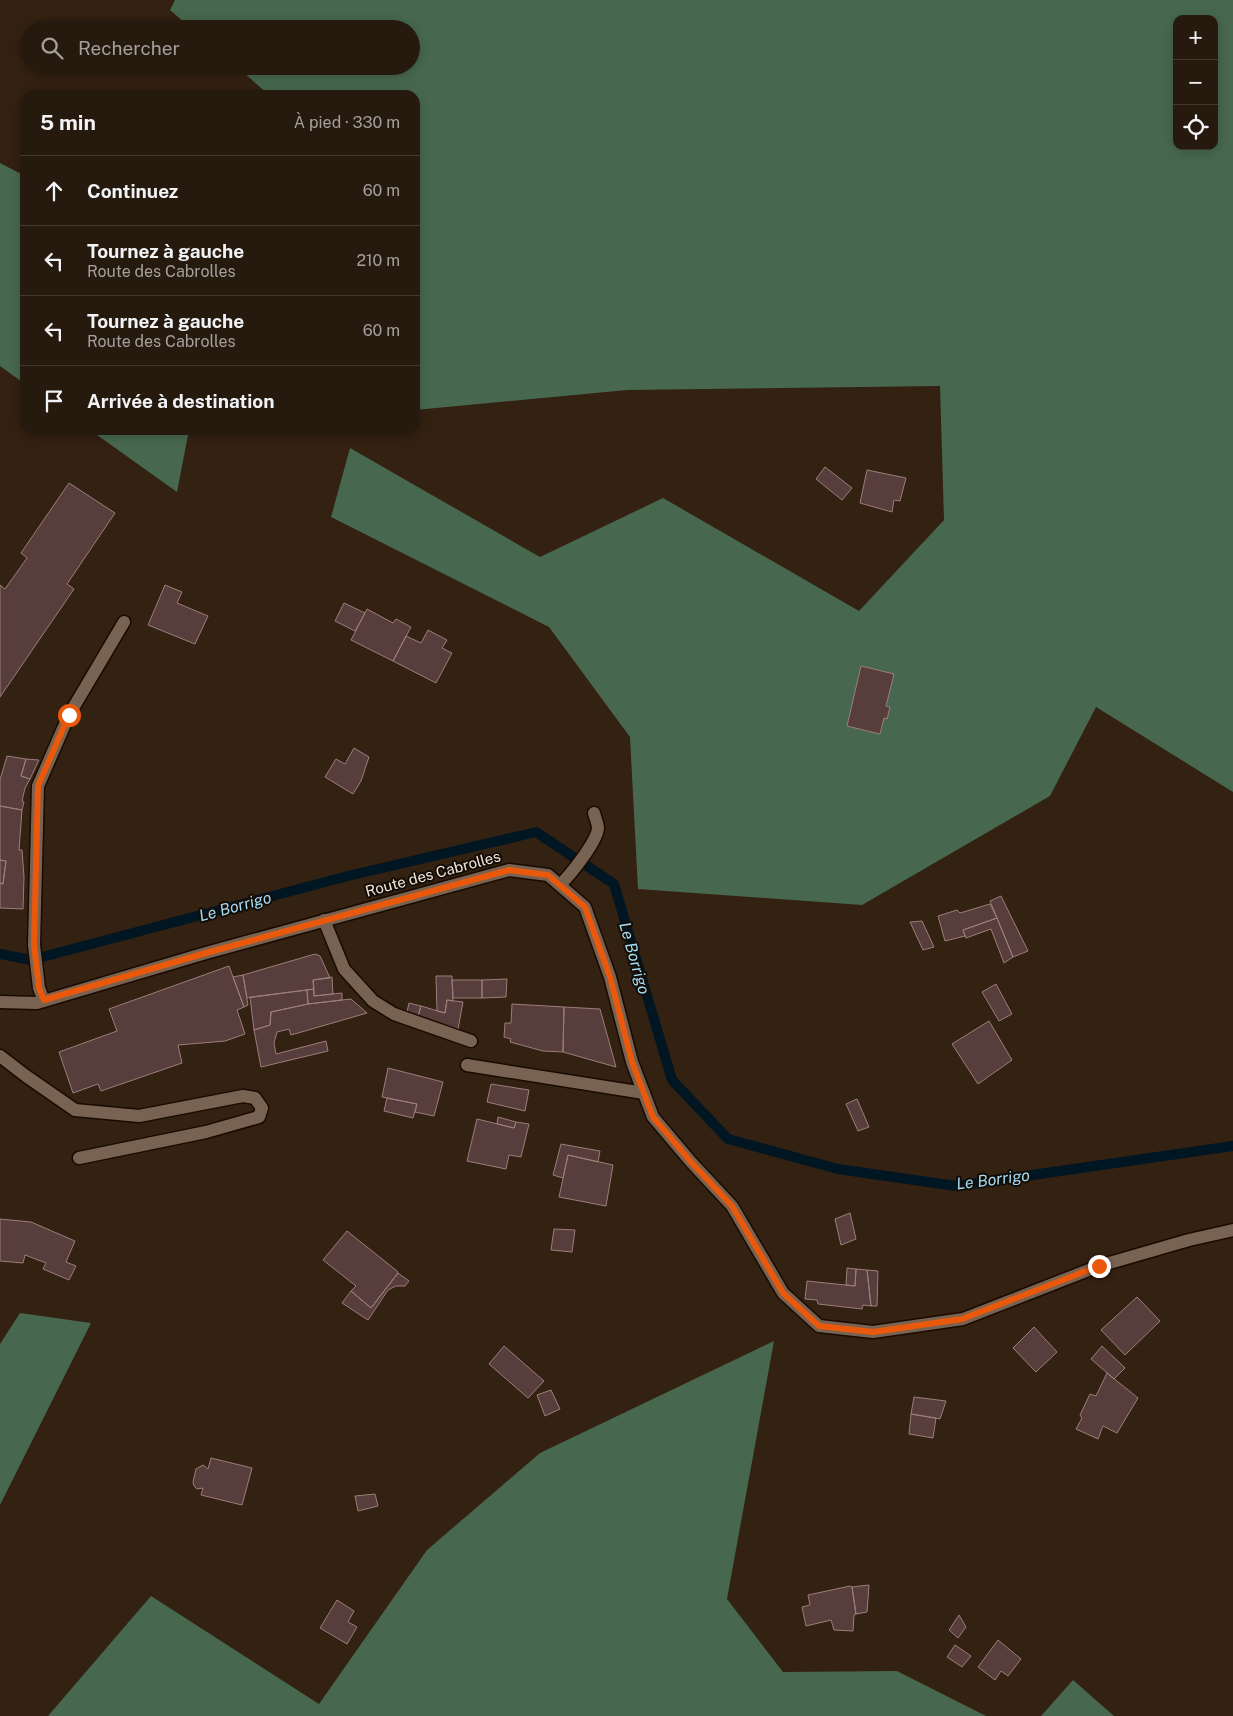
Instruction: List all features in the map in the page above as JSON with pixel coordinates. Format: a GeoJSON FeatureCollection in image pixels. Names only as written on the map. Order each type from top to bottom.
{"type":"FeatureCollection","features":[{"type":"Feature","properties":{"kind":"street"},"geometry":{"type":"LineString","coordinates":[[44,1000],[39,988],[34,945],[38,786],[69,715],[124,622]]}},
{"type":"Feature","properties":{"kind":"street"},"geometry":{"type":"LineString","coordinates":[[560,885],[572,872],[593,840],[598,828],[594,813]]}},
{"type":"Feature","properties":{"kind":"street","name":"Route des Cabrolles"},"geometry":{"type":"LineString","coordinates":[[0,1002],[37,1003],[206,953],[509,870],[548,875],[585,907],[610,977],[632,1062],[653,1117],[732,1206],[783,1293],[819,1326],[873,1332],[962,1319],[1099,1266],[1189,1240],[1233,1230]]}},
{"type":"Feature","properties":{"kind":"street"},"geometry":{"type":"LineString","coordinates":[[324,920],[344,969],[373,1001],[394,1014],[470,1041]]}},
{"type":"Feature","properties":{"kind":"street"},"geometry":{"type":"LineString","coordinates":[[0,1056],[75,1110],[139,1116],[243,1096],[255,1098],[262,1108],[260,1117],[206,1132],[79,1158]]}},
{"type":"Feature","properties":{"kind":"street"},"geometry":{"type":"LineString","coordinates":[[467,1065],[644,1093]]}},
{"type":"Feature","properties":{"kind":"green space"},"geometry":{"type":"Polygon","coordinates":[[[175,0],[1233,0],[1233,792],[1096,707],[1050,796],[862,905],[638,889],[630,737],[549,627],[331,517],[350,448],[540,557],[663,498],[859,611],[944,520],[940,386],[627,390],[420,410],[420,90],[263,90],[246,75],[420,75],[420,20],[182,20],[170,10],[175,0]]]}},
{"type":"Feature","properties":{"kind":"green space"},"geometry":{"type":"Polygon","coordinates":[[[0,163],[20,173],[20,380],[0,366],[0,163]]]}},
{"type":"Feature","properties":{"kind":"green space"},"geometry":{"type":"Polygon","coordinates":[[[97,435],[188,435],[177,492],[97,435]]]}},
{"type":"Feature","properties":{"kind":"green space"},"geometry":{"type":"Polygon","coordinates":[[[20,1313],[91,1323],[0,1505],[0,1344],[20,1313]]]}},
{"type":"Feature","properties":{"kind":"green space"},"geometry":{"type":"Polygon","coordinates":[[[774,1341],[727,1599],[783,1672],[897,1671],[986,1716],[48,1716],[151,1596],[319,1704],[427,1550],[540,1453],[774,1341]]]}},
{"type":"Feature","properties":{"kind":"green space"},"geometry":{"type":"Polygon","coordinates":[[[1073,1680],[1114,1716],[1041,1716],[1073,1680]]]}},
{"type":"Feature","properties":{"kind":"building"},"geometry":{"type":"Polygon","coordinates":[[[825,467],[852,488],[842,500],[816,479],[825,467]]]}},
{"type":"Feature","properties":{"kind":"building"},"geometry":{"type":"Polygon","coordinates":[[[867,470],[906,478],[900,501],[894,500],[892,512],[860,503],[867,470]]]}},
{"type":"Feature","properties":{"kind":"building"},"geometry":{"type":"Polygon","coordinates":[[[69,483],[115,513],[67,584],[74,589],[0,697],[0,585],[5,589],[27,558],[21,553],[69,483]]]}},
{"type":"Feature","properties":{"kind":"building"},"geometry":{"type":"Polygon","coordinates":[[[165,585],[182,592],[177,603],[208,616],[195,644],[148,625],[165,585]]]}},
{"type":"Feature","properties":{"kind":"building"},"geometry":{"type":"Polygon","coordinates":[[[344,603],[365,613],[355,631],[335,621],[344,603]]]}},
{"type":"Feature","properties":{"kind":"building"},"geometry":{"type":"Polygon","coordinates":[[[367,609],[393,623],[396,619],[411,627],[393,661],[351,640],[367,609]]]}},
{"type":"Feature","properties":{"kind":"building"},"geometry":{"type":"Polygon","coordinates":[[[428,630],[447,640],[442,648],[452,653],[436,683],[393,661],[406,636],[421,643],[428,630]]]}},
{"type":"Feature","properties":{"kind":"building"},"geometry":{"type":"Polygon","coordinates":[[[861,666],[894,674],[886,706],[890,707],[887,719],[884,718],[880,734],[847,726],[861,666]]]}},
{"type":"Feature","properties":{"kind":"building"},"geometry":{"type":"Polygon","coordinates":[[[354,748],[369,757],[361,781],[353,794],[325,777],[336,759],[345,764],[354,748]]]}},
{"type":"Feature","properties":{"kind":"building"},"geometry":{"type":"Polygon","coordinates":[[[7,756],[26,759],[21,776],[30,779],[25,788],[22,810],[0,806],[0,780],[7,756]]]}},
{"type":"Feature","properties":{"kind":"building"},"geometry":{"type":"Polygon","coordinates":[[[26,759],[39,760],[30,779],[21,776],[26,759]]]}},
{"type":"Feature","properties":{"kind":"building"},"geometry":{"type":"Polygon","coordinates":[[[0,806],[22,810],[19,850],[22,850],[24,877],[23,909],[0,908],[0,883],[3,884],[6,861],[0,860],[0,806]]]}},
{"type":"Feature","properties":{"kind":"building"},"geometry":{"type":"Polygon","coordinates":[[[0,860],[6,861],[3,884],[0,883],[0,860]]]}},
{"type":"Feature","properties":{"kind":"building"},"geometry":{"type":"Polygon","coordinates":[[[1001,896],[1028,951],[1013,957],[990,901],[1001,896]]]}},
{"type":"Feature","properties":{"kind":"building"},"geometry":{"type":"Polygon","coordinates":[[[990,904],[997,918],[963,930],[965,936],[945,941],[938,916],[957,910],[960,913],[990,904]]]}},
{"type":"Feature","properties":{"kind":"building"},"geometry":{"type":"Polygon","coordinates":[[[997,918],[1013,957],[1004,963],[991,929],[966,938],[963,930],[997,918]]]}},
{"type":"Feature","properties":{"kind":"building"},"geometry":{"type":"Polygon","coordinates":[[[922,921],[934,947],[923,950],[910,922],[922,921]]]}},
{"type":"Feature","properties":{"kind":"building"},"geometry":{"type":"Polygon","coordinates":[[[315,954],[320,956],[330,978],[313,980],[314,989],[247,998],[243,975],[315,954]]]}},
{"type":"Feature","properties":{"kind":"building"},"geometry":{"type":"Polygon","coordinates":[[[229,966],[244,1007],[237,1010],[245,1034],[225,1041],[178,1045],[182,1063],[101,1091],[98,1084],[73,1093],[59,1052],[117,1031],[109,1009],[229,966]]]}},
{"type":"Feature","properties":{"kind":"building"},"geometry":{"type":"Polygon","coordinates":[[[243,975],[248,1005],[244,1007],[233,977],[243,975]]]}},
{"type":"Feature","properties":{"kind":"building"},"geometry":{"type":"Polygon","coordinates":[[[436,976],[452,976],[453,1001],[447,1000],[445,1013],[437,1011],[436,976]]]}},
{"type":"Feature","properties":{"kind":"building"},"geometry":{"type":"Polygon","coordinates":[[[332,977],[333,994],[314,996],[313,980],[332,977]]]}},
{"type":"Feature","properties":{"kind":"building"},"geometry":{"type":"Polygon","coordinates":[[[507,979],[506,997],[482,998],[482,980],[507,979]]]}},
{"type":"Feature","properties":{"kind":"building"},"geometry":{"type":"Polygon","coordinates":[[[452,980],[482,980],[482,998],[453,998],[452,980]]]}},
{"type":"Feature","properties":{"kind":"building"},"geometry":{"type":"Polygon","coordinates":[[[996,984],[1012,1014],[999,1021],[982,992],[996,984]]]}},
{"type":"Feature","properties":{"kind":"building"},"geometry":{"type":"Polygon","coordinates":[[[314,989],[314,996],[342,993],[342,1000],[308,1004],[307,990],[314,989]]]}},
{"type":"Feature","properties":{"kind":"building"},"geometry":{"type":"Polygon","coordinates":[[[307,990],[308,1004],[271,1012],[270,1025],[254,1030],[250,997],[307,990]]]}},
{"type":"Feature","properties":{"kind":"building"},"geometry":{"type":"Polygon","coordinates":[[[351,999],[367,1013],[291,1035],[289,1029],[277,1032],[274,1043],[276,1054],[326,1041],[328,1051],[261,1067],[254,1030],[270,1025],[271,1012],[308,1004],[351,999]]]}},
{"type":"Feature","properties":{"kind":"building"},"geometry":{"type":"Polygon","coordinates":[[[447,1000],[463,1002],[458,1029],[418,1016],[421,1006],[445,1013],[447,1000]]]}},
{"type":"Feature","properties":{"kind":"building"},"geometry":{"type":"Polygon","coordinates":[[[409,1003],[421,1006],[418,1016],[407,1012],[409,1003]]]}},
{"type":"Feature","properties":{"kind":"building"},"geometry":{"type":"Polygon","coordinates":[[[512,1004],[564,1007],[563,1052],[543,1051],[510,1042],[511,1039],[504,1037],[505,1023],[511,1023],[512,1004]]]}},
{"type":"Feature","properties":{"kind":"building"},"geometry":{"type":"Polygon","coordinates":[[[564,1007],[600,1009],[616,1067],[563,1052],[564,1007]]]}},
{"type":"Feature","properties":{"kind":"building"},"geometry":{"type":"Polygon","coordinates":[[[989,1021],[1012,1060],[978,1084],[952,1044],[989,1021]]]}},
{"type":"Feature","properties":{"kind":"building"},"geometry":{"type":"Polygon","coordinates":[[[388,1068],[443,1082],[434,1116],[415,1112],[417,1104],[382,1097],[388,1068]]]}},
{"type":"Feature","properties":{"kind":"building"},"geometry":{"type":"Polygon","coordinates":[[[491,1084],[529,1090],[525,1111],[487,1102],[491,1084]]]}},
{"type":"Feature","properties":{"kind":"building"},"geometry":{"type":"Polygon","coordinates":[[[387,1098],[417,1104],[413,1118],[384,1111],[387,1098]]]}},
{"type":"Feature","properties":{"kind":"building"},"geometry":{"type":"Polygon","coordinates":[[[857,1099],[869,1127],[858,1131],[846,1104],[857,1099]]]}},
{"type":"Feature","properties":{"kind":"building"},"geometry":{"type":"Polygon","coordinates":[[[498,1117],[516,1122],[514,1128],[497,1124],[498,1117]]]}},
{"type":"Feature","properties":{"kind":"building"},"geometry":{"type":"Polygon","coordinates":[[[477,1119],[514,1128],[516,1122],[529,1124],[521,1157],[509,1155],[506,1169],[467,1161],[477,1119]]]}},
{"type":"Feature","properties":{"kind":"building"},"geometry":{"type":"Polygon","coordinates":[[[561,1144],[600,1151],[598,1162],[568,1155],[563,1178],[553,1175],[561,1144]]]}},
{"type":"Feature","properties":{"kind":"building"},"geometry":{"type":"Polygon","coordinates":[[[568,1155],[613,1165],[606,1206],[559,1197],[568,1155]]]}},
{"type":"Feature","properties":{"kind":"building"},"geometry":{"type":"Polygon","coordinates":[[[850,1213],[856,1239],[841,1245],[835,1219],[850,1213]]]}},
{"type":"Feature","properties":{"kind":"building"},"geometry":{"type":"Polygon","coordinates":[[[0,1219],[31,1222],[75,1241],[66,1262],[76,1266],[69,1280],[43,1269],[46,1263],[25,1255],[23,1263],[0,1261],[0,1219]]]}},
{"type":"Feature","properties":{"kind":"building"},"geometry":{"type":"Polygon","coordinates":[[[554,1229],[575,1230],[572,1252],[551,1250],[554,1229]]]}},
{"type":"Feature","properties":{"kind":"building"},"geometry":{"type":"Polygon","coordinates":[[[347,1231],[398,1273],[371,1308],[351,1291],[356,1286],[323,1260],[347,1231]]]}},
{"type":"Feature","properties":{"kind":"building"},"geometry":{"type":"Polygon","coordinates":[[[847,1268],[856,1269],[855,1286],[846,1285],[847,1268]]]}},
{"type":"Feature","properties":{"kind":"building"},"geometry":{"type":"Polygon","coordinates":[[[856,1269],[867,1270],[871,1306],[863,1305],[862,1309],[818,1304],[817,1300],[805,1299],[807,1281],[855,1286],[856,1269]]]}},
{"type":"Feature","properties":{"kind":"building"},"geometry":{"type":"Polygon","coordinates":[[[867,1270],[878,1271],[877,1306],[871,1306],[867,1270]]]}},
{"type":"Feature","properties":{"kind":"building"},"geometry":{"type":"Polygon","coordinates":[[[398,1273],[409,1281],[405,1286],[396,1286],[388,1290],[368,1320],[342,1303],[351,1291],[371,1308],[398,1273]]]}},
{"type":"Feature","properties":{"kind":"building"},"geometry":{"type":"Polygon","coordinates":[[[1137,1297],[1160,1321],[1125,1355],[1101,1330],[1137,1297]]]}},
{"type":"Feature","properties":{"kind":"building"},"geometry":{"type":"Polygon","coordinates":[[[1034,1327],[1057,1352],[1036,1372],[1013,1348],[1034,1327]]]}},
{"type":"Feature","properties":{"kind":"building"},"geometry":{"type":"Polygon","coordinates":[[[504,1346],[544,1381],[528,1398],[489,1364],[504,1346]]]}},
{"type":"Feature","properties":{"kind":"building"},"geometry":{"type":"Polygon","coordinates":[[[1102,1346],[1125,1368],[1114,1379],[1091,1359],[1102,1346]]]}},
{"type":"Feature","properties":{"kind":"building"},"geometry":{"type":"Polygon","coordinates":[[[1107,1373],[1138,1398],[1117,1433],[1103,1426],[1098,1439],[1076,1429],[1090,1394],[1096,1396],[1107,1373]]]}},
{"type":"Feature","properties":{"kind":"building"},"geometry":{"type":"Polygon","coordinates":[[[551,1390],[560,1409],[545,1416],[537,1395],[551,1390]]]}},
{"type":"Feature","properties":{"kind":"building"},"geometry":{"type":"Polygon","coordinates":[[[914,1397],[946,1401],[940,1419],[911,1414],[914,1397]]]}},
{"type":"Feature","properties":{"kind":"building"},"geometry":{"type":"Polygon","coordinates":[[[911,1414],[936,1418],[933,1438],[909,1434],[911,1414]]]}},
{"type":"Feature","properties":{"kind":"building"},"geometry":{"type":"Polygon","coordinates":[[[211,1458],[252,1468],[242,1505],[201,1495],[203,1488],[197,1489],[194,1486],[196,1469],[203,1465],[208,1469],[211,1458]]]}},
{"type":"Feature","properties":{"kind":"building"},"geometry":{"type":"Polygon","coordinates":[[[375,1494],[378,1506],[358,1511],[355,1496],[375,1494]]]}},
{"type":"Feature","properties":{"kind":"building"},"geometry":{"type":"Polygon","coordinates":[[[869,1585],[867,1612],[856,1614],[852,1587],[869,1585]]]}},
{"type":"Feature","properties":{"kind":"building"},"geometry":{"type":"Polygon","coordinates":[[[852,1587],[856,1614],[854,1615],[853,1631],[834,1630],[831,1620],[806,1626],[802,1607],[810,1605],[808,1595],[852,1587]]]}},
{"type":"Feature","properties":{"kind":"building"},"geometry":{"type":"Polygon","coordinates":[[[337,1600],[354,1611],[348,1622],[357,1627],[347,1644],[320,1628],[337,1600]]]}},
{"type":"Feature","properties":{"kind":"building"},"geometry":{"type":"Polygon","coordinates":[[[959,1615],[966,1627],[958,1638],[949,1630],[959,1615]]]}},
{"type":"Feature","properties":{"kind":"building"},"geometry":{"type":"Polygon","coordinates":[[[998,1640],[1021,1659],[1008,1676],[1001,1671],[995,1680],[978,1667],[998,1640]]]}},
{"type":"Feature","properties":{"kind":"building"},"geometry":{"type":"Polygon","coordinates":[[[955,1645],[971,1656],[962,1667],[947,1657],[955,1645]]]}},
{"type":"Feature","properties":{"kind":"waterway","name":"Le Borrigo"},"geometry":{"type":"LineString","coordinates":[[0,954],[31,960],[348,876],[536,832],[614,884],[672,1080],[728,1139],[838,1169],[956,1186],[1233,1146]]}},
{"type":"Feature","properties":{"kind":"route"},"geometry":{"type":"LineString","coordinates":[[69,715],[38,786],[34,945],[39,988],[44,1000],[206,953],[509,870],[548,875],[585,907],[610,977],[632,1062],[653,1117],[732,1206],[783,1293],[819,1326],[873,1332],[962,1319],[1099,1266]]}}]}
